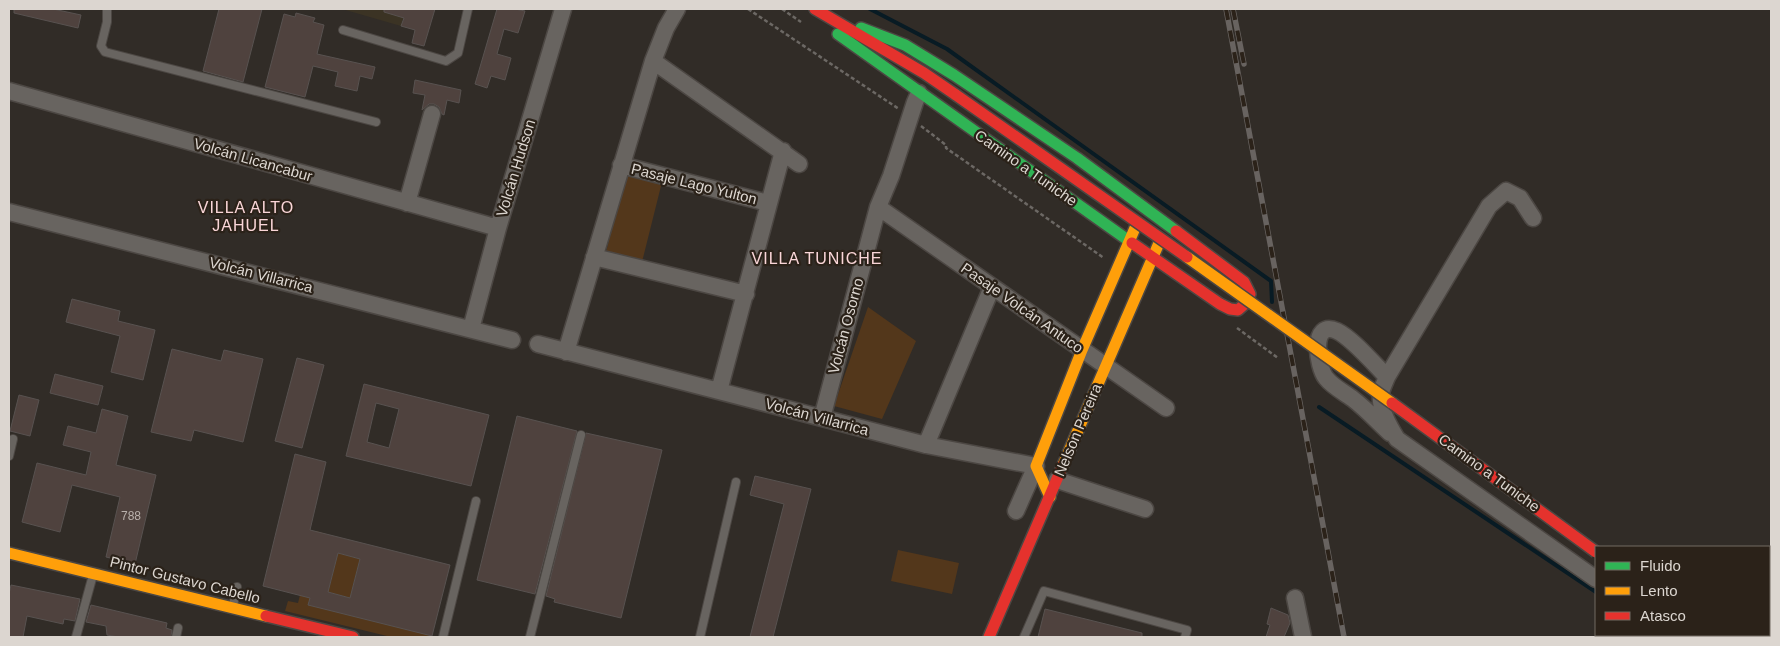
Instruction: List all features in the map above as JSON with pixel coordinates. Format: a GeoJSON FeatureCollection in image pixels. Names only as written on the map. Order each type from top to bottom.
{"type":"FeatureCollection","features":[{"type":"Feature","properties":{"kind":"street","name":"Volcán Hudson"},"geometry":{"type":"LineString","coordinates":[[471,329],[498,228],[563,9]]}},
{"type":"Feature","properties":{"kind":"street"},"geometry":{"type":"LineString","coordinates":[[566,352],[653,60],[666,28],[677,9]]}},
{"type":"Feature","properties":{"kind":"street","name":"Camino a Tuniche"},"geometry":{"type":"LineString","coordinates":[[814,10],[905,44],[1077,158],[1239,277],[1250,289],[1250,295],[1245,304],[1238,310],[1230,309],[1128,240],[831,29],[814,10]]}},
{"type":"Feature","properties":{"kind":"street","name":"Camino a Tuniche"},"geometry":{"type":"LineString","coordinates":[[814,10],[924,73],[956,95],[1307,341],[1595,551]]}},
{"type":"Feature","properties":{"kind":"street"},"geometry":{"type":"LineString","coordinates":[[653,60],[800,164]]}},
{"type":"Feature","properties":{"kind":"street","name":"Volcán Licancabur"},"geometry":{"type":"LineString","coordinates":[[9,91],[498,228]]}},
{"type":"Feature","properties":{"kind":"street","name":"Volcán Osorno"},"geometry":{"type":"LineString","coordinates":[[822,418],[878,207],[920,93]]}},
{"type":"Feature","properties":{"kind":"street"},"geometry":{"type":"LineString","coordinates":[[407,203],[432,114]]}},
{"type":"Feature","properties":{"kind":"street"},"geometry":{"type":"LineString","coordinates":[[719,391],[783,151]]}},
{"type":"Feature","properties":{"kind":"street","name":"Pasaje Lago Yulton"},"geometry":{"type":"LineString","coordinates":[[621,165],[768,203]]}},
{"type":"Feature","properties":{"kind":"street"},"geometry":{"type":"LineString","coordinates":[[1387,378],[1489,206],[1506,191],[1520,198],[1533,218]]}},
{"type":"Feature","properties":{"kind":"street","name":"Pasaje Volcán Antuco"},"geometry":{"type":"LineString","coordinates":[[878,207],[1166,408]]}},
{"type":"Feature","properties":{"kind":"street","name":"Nelson Pereira"},"geometry":{"type":"LineString","coordinates":[[1016,511],[1128,240],[1145,207]]}},
{"type":"Feature","properties":{"kind":"street","name":"Volcán Villarrica"},"geometry":{"type":"LineString","coordinates":[[9,212],[512,340]]}},
{"type":"Feature","properties":{"kind":"street","name":"Nelson Pereira"},"geometry":{"type":"LineString","coordinates":[[989,637],[1168,224]]}},
{"type":"Feature","properties":{"kind":"street"},"geometry":{"type":"LineString","coordinates":[[594,257],[746,294]]}},
{"type":"Feature","properties":{"kind":"street"},"geometry":{"type":"LineString","coordinates":[[926,445],[992,287]]}},
{"type":"Feature","properties":{"kind":"street","name":"Camino a Tuniche"},"geometry":{"type":"LineString","coordinates":[[1397,439],[1387,424],[1381,401],[1381,392],[1387,378],[1344,335],[1335,330],[1322,332],[1318,339],[1320,367],[1325,377],[1332,384],[1354,399],[1397,439],[1595,578]]}},
{"type":"Feature","properties":{"kind":"street","name":"Volcán Villarrica"},"geometry":{"type":"LineString","coordinates":[[538,344],[926,445],[1036,466]]}},
{"type":"Feature","properties":{"kind":"street"},"geometry":{"type":"LineString","coordinates":[[1036,466],[1050,496]]}},
{"type":"Feature","properties":{"kind":"street"},"geometry":{"type":"LineString","coordinates":[[1057,480],[1145,509]]}},
{"type":"Feature","properties":{"kind":"street","name":"Pintor Gustavo Cabello"},"geometry":{"type":"LineString","coordinates":[[9,553],[232,608],[322,634],[344,636]]}},
{"type":"Feature","properties":{"kind":"street"},"geometry":{"type":"LineString","coordinates":[[1295,598],[1303,637]]}},
{"type":"Feature","properties":{"kind":"lane"},"geometry":{"type":"LineString","coordinates":[[107,9],[107,22],[101,46],[106,52],[376,122]]}},
{"type":"Feature","properties":{"kind":"lane"},"geometry":{"type":"LineString","coordinates":[[342,30],[446,61],[458,53],[468,9]]}},
{"type":"Feature","properties":{"kind":"lane"},"geometry":{"type":"LineString","coordinates":[[530,637],[581,435]]}},
{"type":"Feature","properties":{"kind":"lane"},"geometry":{"type":"LineString","coordinates":[[9,456],[12,439]]}},
{"type":"Feature","properties":{"kind":"lane"},"geometry":{"type":"LineString","coordinates":[[700,637],[736,482]]}},
{"type":"Feature","properties":{"kind":"lane"},"geometry":{"type":"LineString","coordinates":[[443,637],[476,501]]}},
{"type":"Feature","properties":{"kind":"lane"},"geometry":{"type":"LineString","coordinates":[[76,637],[93,573]]}},
{"type":"Feature","properties":{"kind":"lane"},"geometry":{"type":"LineString","coordinates":[[232,608],[237,586]]}},
{"type":"Feature","properties":{"kind":"lane"},"geometry":{"type":"LineString","coordinates":[[1024,637],[1044,591],[1187,630],[1185,637]]}},
{"type":"Feature","properties":{"kind":"lane"},"geometry":{"type":"LineString","coordinates":[[176,637],[178,628]]}},
{"type":"Feature","properties":{"kind":"path"},"geometry":{"type":"LineString","coordinates":[[748,9],[910,117],[946,145],[946,148],[1117,268]]}},
{"type":"Feature","properties":{"kind":"shaded area"},"geometry":{"type":"Polygon","coordinates":[[[342,9],[406,9],[401,26],[342,9]]]}},
{"type":"Feature","properties":{"kind":"shaded area"},"geometry":{"type":"Polygon","coordinates":[[[626,174],[662,182],[642,262],[606,252],[626,174]]]}},
{"type":"Feature","properties":{"kind":"shaded area"},"geometry":{"type":"Polygon","coordinates":[[[868,307],[916,341],[882,419],[834,406],[868,307]]]}},
{"type":"Feature","properties":{"kind":"shaded area"},"geometry":{"type":"Polygon","coordinates":[[[316,531],[326,534],[308,605],[432,637],[391,637],[285,611],[288,601],[298,603],[316,531]]]}},
{"type":"Feature","properties":{"kind":"shaded area"},"geometry":{"type":"Polygon","coordinates":[[[898,550],[959,563],[952,594],[891,581],[898,550]]]}},
{"type":"Feature","properties":{"kind":"shaded area"},"geometry":{"type":"Polygon","coordinates":[[[338,553],[360,559],[350,598],[328,592],[338,553]]]}},
{"type":"Feature","properties":{"kind":"building"},"geometry":{"type":"Polygon","coordinates":[[[14,9],[53,9],[81,15],[78,28],[14,13],[14,9]]]}},
{"type":"Feature","properties":{"kind":"building"},"geometry":{"type":"Polygon","coordinates":[[[219,9],[262,9],[243,82],[203,71],[219,9]]]}},
{"type":"Feature","properties":{"kind":"building"},"geometry":{"type":"Polygon","coordinates":[[[384,9],[435,9],[424,46],[412,43],[415,30],[401,26],[404,18],[384,12],[384,9]]]}},
{"type":"Feature","properties":{"kind":"building"},"geometry":{"type":"Polygon","coordinates":[[[497,9],[525,11],[518,33],[504,29],[497,54],[511,58],[505,80],[491,76],[487,88],[475,84],[497,9]]]}},
{"type":"Feature","properties":{"kind":"building"},"geometry":{"type":"Polygon","coordinates":[[[296,13],[315,18],[313,22],[324,25],[317,54],[375,67],[372,79],[360,76],[357,91],[335,86],[338,72],[313,66],[305,97],[265,87],[284,14],[295,17],[296,13]]]}},
{"type":"Feature","properties":{"kind":"building"},"geometry":{"type":"Polygon","coordinates":[[[415,80],[461,90],[459,103],[447,100],[444,115],[439,107],[434,104],[429,104],[422,110],[425,95],[413,93],[415,80]]]}},
{"type":"Feature","properties":{"kind":"building"},"geometry":{"type":"Polygon","coordinates":[[[72,299],[120,311],[118,321],[155,330],[143,380],[111,372],[120,336],[66,322],[72,299]]]}},
{"type":"Feature","properties":{"kind":"building"},"geometry":{"type":"Polygon","coordinates":[[[172,349],[221,361],[224,350],[263,359],[243,442],[194,430],[191,441],[151,432],[172,349]]]}},
{"type":"Feature","properties":{"kind":"building"},"geometry":{"type":"Polygon","coordinates":[[[297,358],[324,365],[302,448],[275,441],[297,358]]]}},
{"type":"Feature","properties":{"kind":"building"},"geometry":{"type":"Polygon","coordinates":[[[55,374],[103,386],[98,405],[50,393],[55,374]]]}},
{"type":"Feature","properties":{"kind":"building"},"geometry":{"type":"Polygon","coordinates":[[[364,384],[489,415],[471,486],[346,456],[364,384]],[[376,403],[367,442],[389,448],[399,409],[376,403]]]}},
{"type":"Feature","properties":{"kind":"building"},"geometry":{"type":"Polygon","coordinates":[[[19,395],[39,400],[30,436],[10,431],[19,395]]]}},
{"type":"Feature","properties":{"kind":"building"},"geometry":{"type":"Polygon","coordinates":[[[102,409],[128,416],[116,465],[156,475],[135,564],[106,557],[120,497],[72,485],[60,532],[22,522],[37,463],[86,475],[91,452],[63,445],[68,426],[96,433],[102,409]]]}},
{"type":"Feature","properties":{"kind":"building"},"geometry":{"type":"Polygon","coordinates":[[[517,416],[577,431],[535,594],[477,580],[517,416]]]}},
{"type":"Feature","properties":{"kind":"building"},"geometry":{"type":"Polygon","coordinates":[[[586,433],[662,450],[621,618],[554,602],[555,599],[546,596],[586,433]]]}},
{"type":"Feature","properties":{"kind":"building"},"geometry":{"type":"Polygon","coordinates":[[[295,454],[326,462],[310,530],[450,565],[432,636],[308,605],[310,598],[263,586],[295,454]],[[338,553],[328,592],[350,598],[360,559],[338,553]]]}},
{"type":"Feature","properties":{"kind":"building"},"geometry":{"type":"Polygon","coordinates":[[[755,476],[811,489],[773,637],[750,637],[784,504],[750,495],[755,476]]]}},
{"type":"Feature","properties":{"kind":"building"},"geometry":{"type":"Polygon","coordinates":[[[11,585],[80,599],[75,621],[64,619],[63,624],[27,616],[23,637],[9,637],[9,594],[11,585]]]}},
{"type":"Feature","properties":{"kind":"building"},"geometry":{"type":"Polygon","coordinates":[[[91,605],[167,623],[166,628],[172,630],[171,637],[118,637],[107,635],[106,626],[86,622],[91,605]]]}},
{"type":"Feature","properties":{"kind":"building"},"geometry":{"type":"Polygon","coordinates":[[[1271,608],[1288,615],[1290,623],[1284,637],[1266,637],[1270,625],[1267,624],[1271,608]]]}},
{"type":"Feature","properties":{"kind":"building"},"geometry":{"type":"Polygon","coordinates":[[[1045,609],[1142,633],[1142,637],[1038,637],[1045,609]]]}},
{"type":"Feature","properties":{"kind":"waterway"},"geometry":{"type":"LineString","coordinates":[[870,9],[947,49],[1271,281],[1272,302]]}},
{"type":"Feature","properties":{"kind":"waterway"},"geometry":{"type":"LineString","coordinates":[[1319,407],[1595,591]]}},
{"type":"Feature","properties":{"kind":"railway"},"geometry":{"type":"LineString","coordinates":[[1226,9],[1344,637]]}},
{"type":"Feature","properties":{"kind":"railway"},"geometry":{"type":"LineString","coordinates":[[1233,9],[1244,64]]}},
{"type":"Feature","properties":{"kind":"traffic: fast"},"geometry":{"type":"LineString","coordinates":[[861,28],[905,45],[954,75],[1077,158],[1176,231]]}},
{"type":"Feature","properties":{"kind":"traffic: fast"},"geometry":{"type":"LineString","coordinates":[[838,34],[1132,243]]}},
{"type":"Feature","properties":{"kind":"traffic: slow"},"geometry":{"type":"LineString","coordinates":[[1050,497],[1036,466],[1082,350],[1135,228]]}},
{"type":"Feature","properties":{"kind":"traffic: slow"},"geometry":{"type":"LineString","coordinates":[[1063,465],[1159,243]]}},
{"type":"Feature","properties":{"kind":"traffic: slow"},"geometry":{"type":"LineString","coordinates":[[1187,257],[1392,403]]}},
{"type":"Feature","properties":{"kind":"traffic: slow"},"geometry":{"type":"LineString","coordinates":[[9,553],[266,616]]}},
{"type":"Feature","properties":{"kind":"traffic: jam"},"geometry":{"type":"LineString","coordinates":[[815,9],[924,73],[956,95]]}},
{"type":"Feature","properties":{"kind":"traffic: jam"},"geometry":{"type":"LineString","coordinates":[[956,95],[1187,257]]}},
{"type":"Feature","properties":{"kind":"traffic: jam"},"geometry":{"type":"LineString","coordinates":[[1132,243],[1220,304],[1230,309],[1238,310],[1247,302],[1250,294],[1244,282],[1176,231]]}},
{"type":"Feature","properties":{"kind":"traffic: jam"},"geometry":{"type":"LineString","coordinates":[[1392,403],[1595,551]]}},
{"type":"Feature","properties":{"kind":"traffic: jam"},"geometry":{"type":"LineString","coordinates":[[989,637],[1063,465]]}},
{"type":"Feature","properties":{"kind":"traffic: jam"},"geometry":{"type":"LineString","coordinates":[[266,616],[353,637]]}},
{"type":"Feature","properties":{"kind":"district","name":"VILLA ALTO JAHUEL"},"geometry":{"type":"Point","coordinates":[246,216]}},
{"type":"Feature","properties":{"kind":"district","name":"VILLA TUNICHE"},"geometry":{"type":"Point","coordinates":[817,258]}}]}
